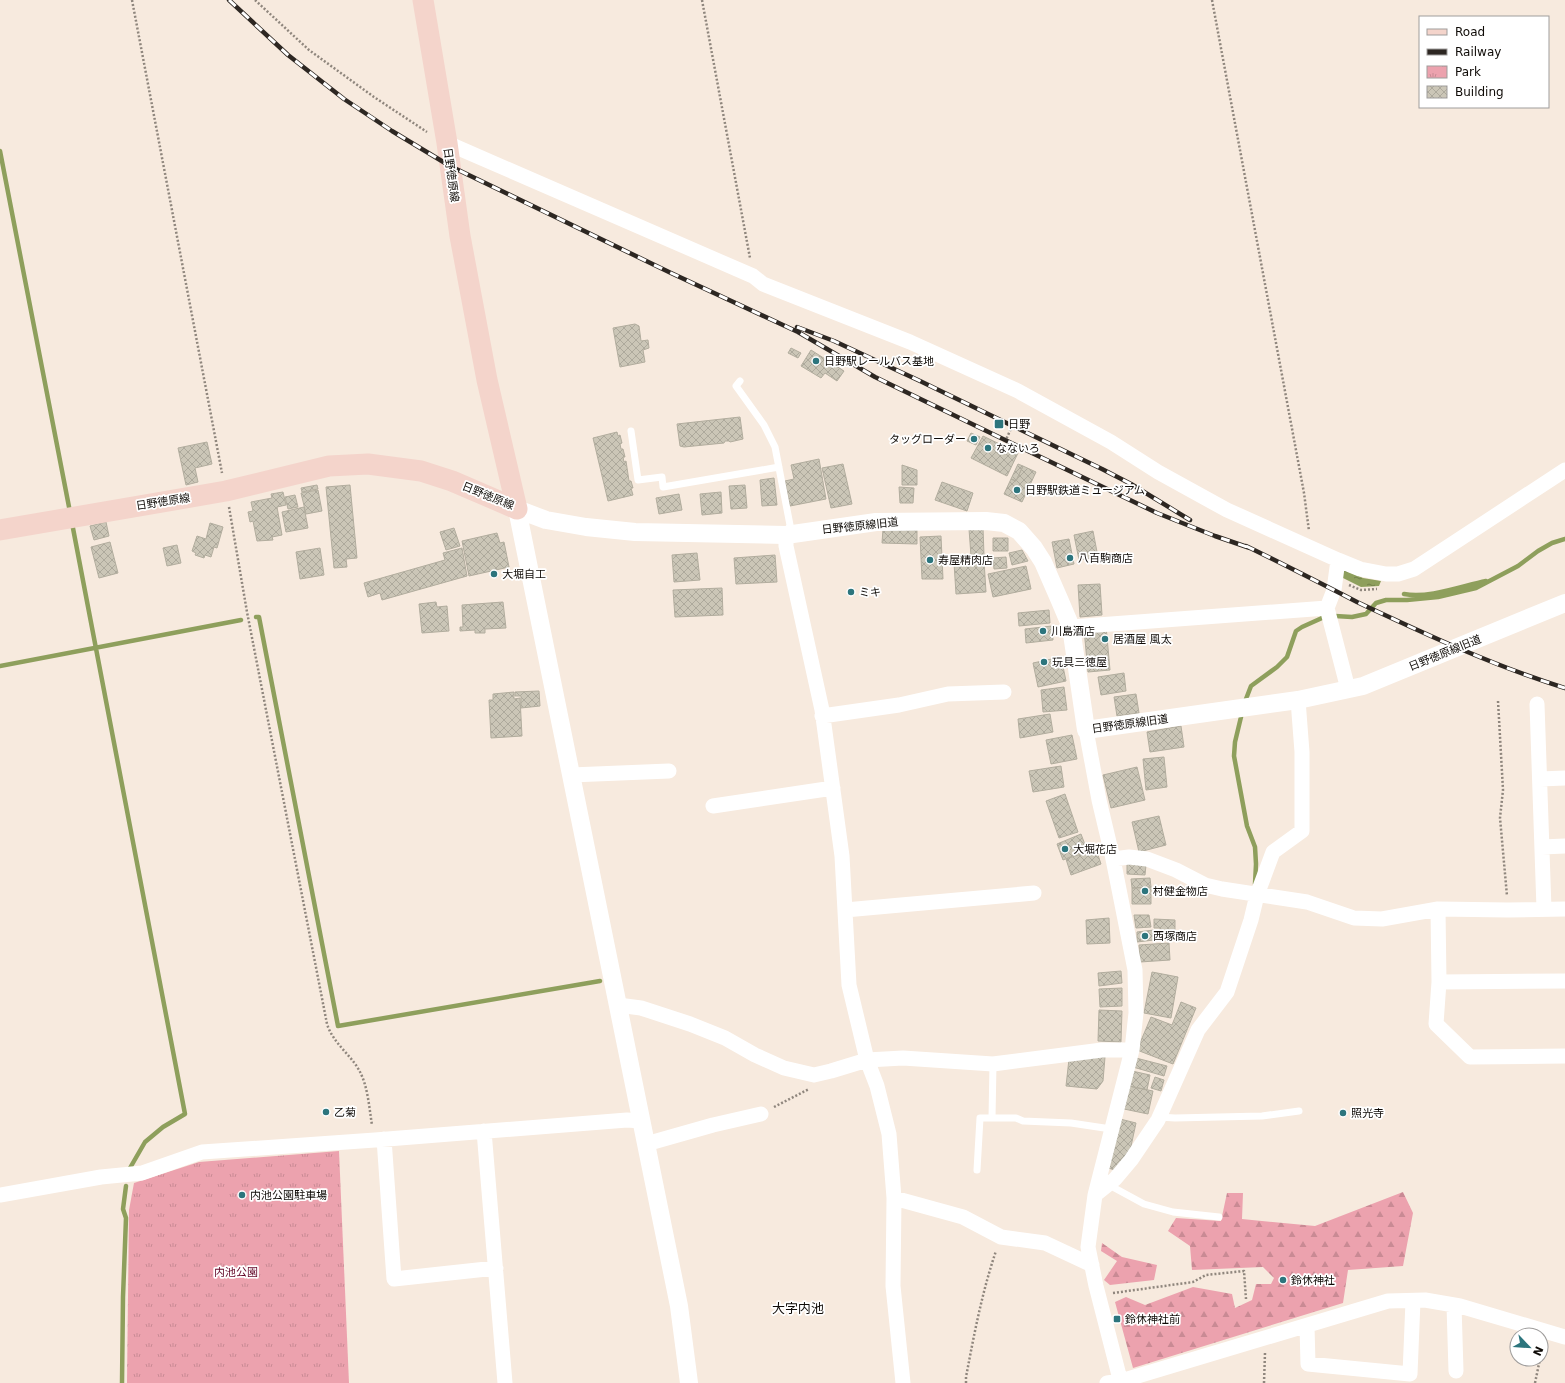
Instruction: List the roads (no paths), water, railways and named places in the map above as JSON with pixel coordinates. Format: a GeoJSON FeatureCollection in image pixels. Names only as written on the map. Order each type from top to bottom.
{"type":"FeatureCollection","features":[{"type":"Feature","properties":{"kind":"main road","name":"日野徳原線"},"geometry":{"type":"LineString","coordinates":[[423,0],[447,143],[460,236],[487,380],[517,509]]}},
{"type":"Feature","properties":{"kind":"main road","name":"日野徳原線"},"geometry":{"type":"LineString","coordinates":[[0,530],[226,491],[329,466],[368,464],[421,471],[517,509]]}},
{"type":"Feature","properties":{"kind":"street"},"geometry":{"type":"LineString","coordinates":[[447,143],[753,276],[763,284],[910,342],[1018,391],[1111,442],[1158,472],[1227,510],[1360,569],[1386,574],[1398,574],[1414,569],[1565,470]]}},
{"type":"Feature","properties":{"kind":"street"},"geometry":{"type":"LineString","coordinates":[[517,509],[679,1306],[689,1383]]}},
{"type":"Feature","properties":{"kind":"street","name":"日野徳原線旧道"},"geometry":{"type":"LineString","coordinates":[[517,509],[546,520],[586,527],[635,532],[786,535],[876,522],[986,521],[1004,524],[1019,531],[1034,548],[1043,562],[1071,627],[1086,730],[1298,700],[1370,684],[1565,603]]}},
{"type":"Feature","properties":{"kind":"street"},"geometry":{"type":"LineString","coordinates":[[786,535],[786,546],[822,716],[842,856],[849,985],[867,1060],[877,1086],[888,1134],[894,1198],[893,1286],[903,1383]]}},
{"type":"Feature","properties":{"kind":"street"},"geometry":{"type":"LineString","coordinates":[[1338,560],[1334,590],[1327,608],[1348,689]]}},
{"type":"Feature","properties":{"kind":"street"},"geometry":{"type":"LineString","coordinates":[[1071,627],[1327,608]]}},
{"type":"Feature","properties":{"kind":"street"},"geometry":{"type":"LineString","coordinates":[[822,716],[899,705],[948,694],[1004,692]]}},
{"type":"Feature","properties":{"kind":"street"},"geometry":{"type":"LineString","coordinates":[[1096,1195],[1115,1179],[1131,1160],[1159,1117],[1198,1030],[1227,992],[1272,852],[1302,831],[1302,752],[1298,700]]}},
{"type":"Feature","properties":{"kind":"street"},"geometry":{"type":"LineString","coordinates":[[1537,704],[1544,909]]}},
{"type":"Feature","properties":{"kind":"street"},"geometry":{"type":"LineString","coordinates":[[1086,730],[1099,800],[1113,859],[1135,970],[1136,1013],[1132,1050],[1111,1129],[1096,1195],[1088,1247],[1116,1382],[1388,1301],[1425,1300],[1454,1305],[1565,1337]]}},
{"type":"Feature","properties":{"kind":"street"},"geometry":{"type":"LineString","coordinates":[[571,775],[669,771]]}},
{"type":"Feature","properties":{"kind":"street"},"geometry":{"type":"LineString","coordinates":[[1540,779],[1565,778]]}},
{"type":"Feature","properties":{"kind":"street"},"geometry":{"type":"LineString","coordinates":[[713,806],[832,788]]}},
{"type":"Feature","properties":{"kind":"street"},"geometry":{"type":"LineString","coordinates":[[1542,847],[1565,846]]}},
{"type":"Feature","properties":{"kind":"street"},"geometry":{"type":"LineString","coordinates":[[1113,859],[1129,857],[1148,859],[1222,890],[1307,902],[1354,918],[1382,919],[1438,909],[1565,909]]}},
{"type":"Feature","properties":{"kind":"street"},"geometry":{"type":"LineString","coordinates":[[845,910],[1034,893]]}},
{"type":"Feature","properties":{"kind":"street"},"geometry":{"type":"LineString","coordinates":[[1438,909],[1439,982],[1436,1024],[1470,1057],[1565,1056]]}},
{"type":"Feature","properties":{"kind":"street"},"geometry":{"type":"LineString","coordinates":[[1439,982],[1565,981]]}},
{"type":"Feature","properties":{"kind":"street"},"geometry":{"type":"LineString","coordinates":[[618,1005],[641,1008],[690,1024],[725,1038],[755,1056],[784,1068],[814,1075],[867,1060],[903,1058],[993,1064],[1102,1050],[1132,1050]]}},
{"type":"Feature","properties":{"kind":"street"},"geometry":{"type":"LineString","coordinates":[[646,1144],[713,1125],[761,1114]]}},
{"type":"Feature","properties":{"kind":"street"},"geometry":{"type":"LineString","coordinates":[[0,1195],[101,1177],[142,1173],[202,1152],[380,1140],[627,1120],[641,1121]]}},
{"type":"Feature","properties":{"kind":"street"},"geometry":{"type":"LineString","coordinates":[[484,1132],[505,1383]]}},
{"type":"Feature","properties":{"kind":"street"},"geometry":{"type":"LineString","coordinates":[[380,1140],[394,1279],[496,1268]]}},
{"type":"Feature","properties":{"kind":"street"},"geometry":{"type":"LineString","coordinates":[[894,1198],[963,1217],[1001,1237],[1045,1243],[1092,1265]]}},
{"type":"Feature","properties":{"kind":"street"},"geometry":{"type":"LineString","coordinates":[[1306,1326],[1308,1364],[1410,1374],[1412,1300]]}},
{"type":"Feature","properties":{"kind":"street"},"geometry":{"type":"LineString","coordinates":[[1454,1305],[1456,1371]]}},
{"type":"Feature","properties":{"kind":"lane"},"geometry":{"type":"LineString","coordinates":[[740,381],[736,386],[764,425],[775,447],[790,525],[786,535]]}},
{"type":"Feature","properties":{"kind":"lane"},"geometry":{"type":"LineString","coordinates":[[631,431],[638,480],[662,477],[663,487],[779,467]]}},
{"type":"Feature","properties":{"kind":"lane"},"geometry":{"type":"LineString","coordinates":[[992,1118],[993,1064]]}},
{"type":"Feature","properties":{"kind":"lane"},"geometry":{"type":"LineString","coordinates":[[1159,1117],[1262,1116],[1299,1111]]}},
{"type":"Feature","properties":{"kind":"lane"},"geometry":{"type":"LineString","coordinates":[[978,1170],[980,1118],[1016,1118],[1023,1122],[1070,1123],[1111,1129]]}},
{"type":"Feature","properties":{"kind":"lane"},"geometry":{"type":"LineString","coordinates":[[1109,1185],[1144,1204],[1173,1212],[1219,1217]]}},
{"type":"Feature","properties":{"kind":"water"},"geometry":{"type":"Polygon","coordinates":[[[1342,569],[1363,578],[1381,581],[1379,586],[1361,587],[1339,576],[1342,569]]]}},
{"type":"Feature","properties":{"kind":"waterway"},"geometry":{"type":"LineString","coordinates":[[0,151],[70,512]]}},
{"type":"Feature","properties":{"kind":"waterway"},"geometry":{"type":"LineString","coordinates":[[72,523],[185,1114],[163,1127],[145,1142],[130,1168]]}},
{"type":"Feature","properties":{"kind":"waterway"},"geometry":{"type":"LineString","coordinates":[[1335,616],[1352,617],[1366,614],[1376,603],[1386,600],[1407,600],[1438,597],[1476,588],[1518,566],[1538,551],[1552,543],[1565,539]]}},
{"type":"Feature","properties":{"kind":"waterway"},"geometry":{"type":"LineString","coordinates":[[1404,594],[1424,595],[1486,581]]}},
{"type":"Feature","properties":{"kind":"waterway"},"geometry":{"type":"LineString","coordinates":[[256,617],[259,617],[338,1026],[600,981]]}},
{"type":"Feature","properties":{"kind":"waterway"},"geometry":{"type":"LineString","coordinates":[[1246,699],[1251,686],[1277,667],[1287,657],[1296,631],[1322,618]]}},
{"type":"Feature","properties":{"kind":"waterway"},"geometry":{"type":"LineString","coordinates":[[0,666],[241,620]]}},
{"type":"Feature","properties":{"kind":"waterway"},"geometry":{"type":"LineString","coordinates":[[1241,717],[1235,742],[1234,756],[1247,826],[1255,847],[1255,884]]}},
{"type":"Feature","properties":{"kind":"waterway"},"geometry":{"type":"LineString","coordinates":[[122,1383],[126,1218],[123,1209],[126,1186]]}},
{"type":"Feature","properties":{"kind":"railway"},"geometry":{"type":"LineString","coordinates":[[229,0],[288,55],[344,99],[392,131],[450,166],[671,273],[798,332],[875,377],[1157,513],[1250,548]]}},
{"type":"Feature","properties":{"kind":"railway"},"geometry":{"type":"LineString","coordinates":[[797,327],[834,341],[920,381],[1102,469],[1131,484],[1190,520]]}},
{"type":"Feature","properties":{"kind":"railway"},"geometry":{"type":"LineString","coordinates":[[1246,546],[1357,602],[1434,637],[1486,660],[1565,688]]}},
{"type":"Feature","properties":{"kind":"place","name":"日野駅レールバス基地"},"geometry":{"type":"Point","coordinates":[816,361]}},
{"type":"Feature","properties":{"kind":"place","name":"日野"},"geometry":{"type":"Point","coordinates":[999,424]}},
{"type":"Feature","properties":{"kind":"place","name":"タッグローダー"},"geometry":{"type":"Point","coordinates":[974,439]}},
{"type":"Feature","properties":{"kind":"place","name":"なないろ"},"geometry":{"type":"Point","coordinates":[988,448]}},
{"type":"Feature","properties":{"kind":"place","name":"日野駅鉄道ミュージアム"},"geometry":{"type":"Point","coordinates":[1017,490]}},
{"type":"Feature","properties":{"kind":"place","name":"八百駒商店"},"geometry":{"type":"Point","coordinates":[1070,558]}},
{"type":"Feature","properties":{"kind":"place","name":"寿屋精肉店"},"geometry":{"type":"Point","coordinates":[930,560]}},
{"type":"Feature","properties":{"kind":"place","name":"大堀自工"},"geometry":{"type":"Point","coordinates":[494,574]}},
{"type":"Feature","properties":{"kind":"place","name":"ミキ"},"geometry":{"type":"Point","coordinates":[851,592]}},
{"type":"Feature","properties":{"kind":"place","name":"川島酒店"},"geometry":{"type":"Point","coordinates":[1043,631]}},
{"type":"Feature","properties":{"kind":"place","name":"居酒屋 風太"},"geometry":{"type":"Point","coordinates":[1105,639]}},
{"type":"Feature","properties":{"kind":"place","name":"玩具三徳屋"},"geometry":{"type":"Point","coordinates":[1044,662]}},
{"type":"Feature","properties":{"kind":"place","name":"大堀花店"},"geometry":{"type":"Point","coordinates":[1065,849]}},
{"type":"Feature","properties":{"kind":"place","name":"村健金物店"},"geometry":{"type":"Point","coordinates":[1145,891]}},
{"type":"Feature","properties":{"kind":"place","name":"西塚商店"},"geometry":{"type":"Point","coordinates":[1145,936]}},
{"type":"Feature","properties":{"kind":"place","name":"乙菊"},"geometry":{"type":"Point","coordinates":[326,1112]}},
{"type":"Feature","properties":{"kind":"place","name":"照光寺"},"geometry":{"type":"Point","coordinates":[1343,1113]}},
{"type":"Feature","properties":{"kind":"place","name":"内池公園駐車場"},"geometry":{"type":"Point","coordinates":[242,1195]}},
{"type":"Feature","properties":{"kind":"place","name":"鈴休神社"},"geometry":{"type":"Point","coordinates":[1283,1280]}},
{"type":"Feature","properties":{"kind":"place","name":"鈴休神社前"},"geometry":{"type":"Point","coordinates":[1117,1319]}},
{"type":"Feature","properties":{"kind":"district","name":"大字内池"},"geometry":{"type":"Point","coordinates":[798,1308]}},
{"type":"Feature","properties":{"kind":"park label","name":"内池公園"},"geometry":{"type":"Point","coordinates":[236,1272]}}]}
